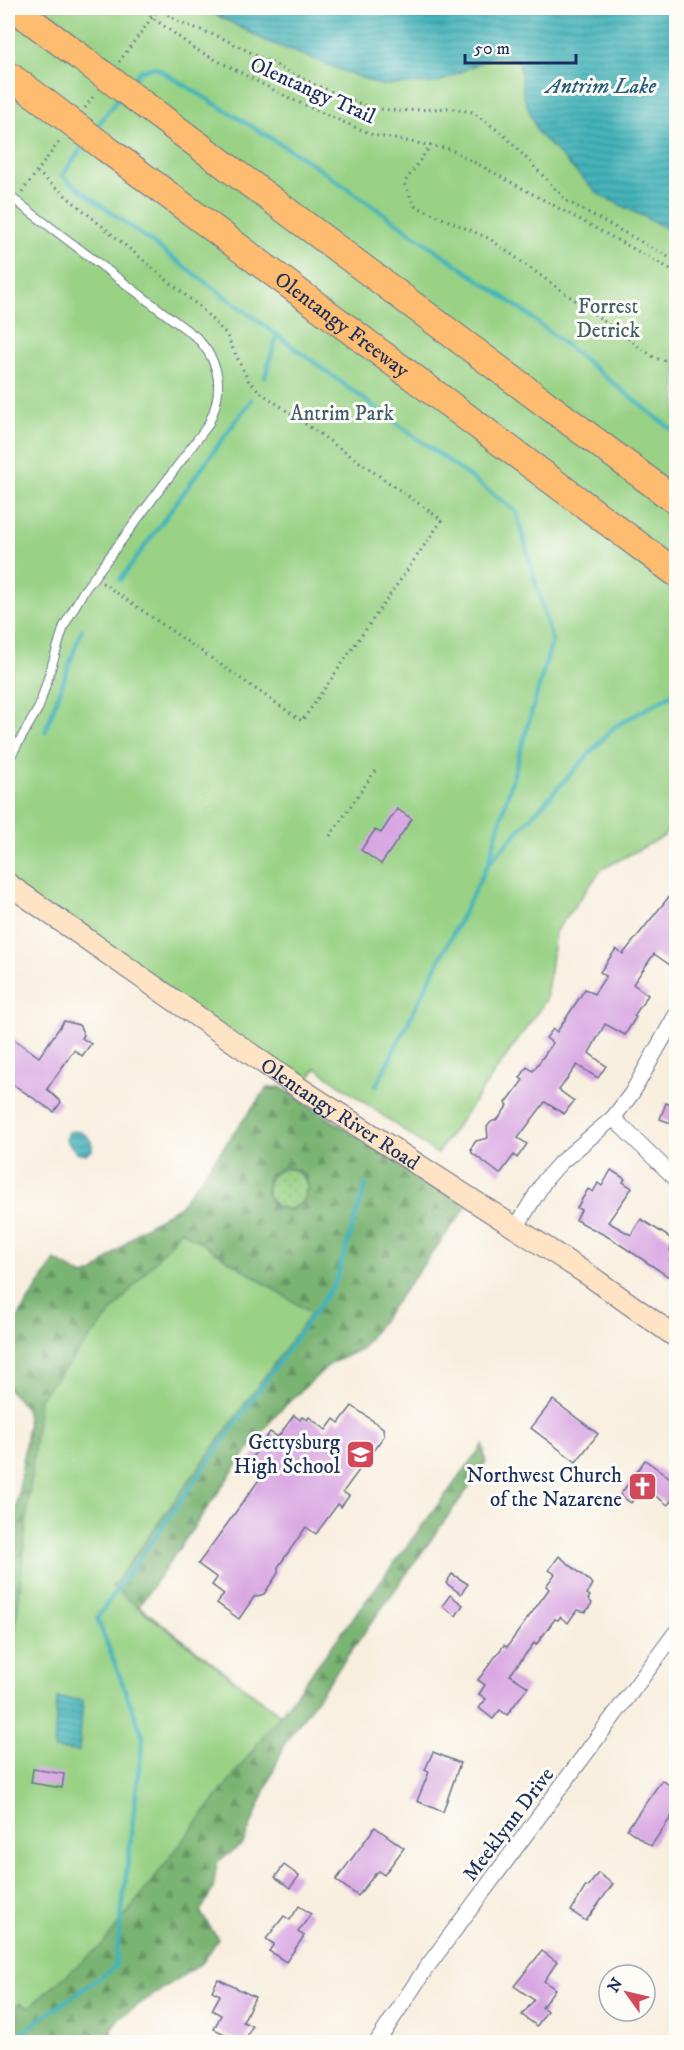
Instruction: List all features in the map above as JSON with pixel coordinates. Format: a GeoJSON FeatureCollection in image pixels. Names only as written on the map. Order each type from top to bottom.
{"type":"FeatureCollection","features":[{"type":"Feature","properties":{"kind":"highway"},"geometry":{"type":"LineString","coordinates":[[14,8],[676,501]]}},
{"type":"Feature","properties":{"kind":"highway","name":"Olentangy Freeway"},"geometry":{"type":"LineString","coordinates":[[8,75],[676,573]]}},
{"type":"Feature","properties":{"kind":"main road","name":"Olentangy River Road"},"geometry":{"type":"LineString","coordinates":[[8,884],[301,1089],[590,1276],[676,1336]]}},
{"type":"Feature","properties":{"kind":"street"},"geometry":{"type":"LineString","coordinates":[[515,1228],[545,1180],[560,1162],[613,1118],[632,1092],[676,1016]]}},
{"type":"Feature","properties":{"kind":"street"},"geometry":{"type":"LineString","coordinates":[[613,1118],[676,1179]]}},
{"type":"Feature","properties":{"kind":"street","name":"Meeklynn Drive"},"geometry":{"type":"LineString","coordinates":[[377,2043],[424,1971],[676,1632]]}},
{"type":"Feature","properties":{"kind":"lane"},"geometry":{"type":"LineString","coordinates":[[8,195],[196,337],[214,360],[219,379],[216,409],[208,425],[94,577],[64,626],[39,707],[8,760]]}},
{"type":"Feature","properties":{"kind":"path","name":"Olentangy Trail"},"geometry":{"type":"LineString","coordinates":[[140,8],[195,49],[229,68],[373,135],[450,149],[676,272]]}},
{"type":"Feature","properties":{"kind":"path"},"geometry":{"type":"LineString","coordinates":[[118,64],[158,8],[177,21],[222,38],[318,86],[371,108],[399,111],[448,108],[472,112],[503,134],[567,201],[676,261]]}},
{"type":"Feature","properties":{"kind":"path"},"geometry":{"type":"LineString","coordinates":[[84,109],[97,91]]}},
{"type":"Feature","properties":{"kind":"path"},"geometry":{"type":"LineString","coordinates":[[16,201],[64,136]]}},
{"type":"Feature","properties":{"kind":"path"},"geometry":{"type":"LineString","coordinates":[[430,145],[404,183],[416,206],[490,239],[655,358],[676,363]]}},
{"type":"Feature","properties":{"kind":"path"},"geometry":{"type":"LineString","coordinates":[[37,172],[202,309],[226,334],[248,380],[260,392],[441,520],[302,721],[94,577]]}},
{"type":"Feature","properties":{"kind":"path"},"geometry":{"type":"LineString","coordinates":[[330,836],[375,771]]}},
{"type":"Feature","properties":{"kind":"green space","name":"Antrim Park"},"geometry":{"type":"Polygon","coordinates":[[[8,8],[676,8],[676,818],[663,837],[602,869],[555,932],[546,1000],[437,1154],[316,1068],[301,1089],[8,884],[8,8]]]}},
{"type":"Feature","properties":{"kind":"green space"},"geometry":{"type":"Polygon","coordinates":[[[280,1087],[467,1206],[361,1349],[330,1364],[276,1414],[239,1462],[139,1606],[280,1715],[483,1445],[486,1463],[285,1743],[243,1844],[217,1862],[213,1889],[200,1912],[218,1939],[203,1962],[119,2018],[111,2030],[112,2042],[8,2042],[8,1569],[28,1424],[25,1407],[8,1389],[8,1333],[55,1260],[83,1276],[93,1273],[140,1230],[180,1206],[267,1088],[280,1087]],[[284,1167],[269,1176],[266,1192],[274,1206],[290,1210],[304,1201],[308,1185],[299,1171],[284,1167]]]}},
{"type":"Feature","properties":{"kind":"green space"},"geometry":{"type":"Polygon","coordinates":[[[287,1169],[295,1170],[301,1175],[306,1181],[306,1197],[301,1203],[295,1208],[287,1209],[279,1208],[273,1203],[268,1197],[267,1189],[268,1181],[273,1175],[279,1170],[287,1169]]]}},
{"type":"Feature","properties":{"kind":"green space"},"geometry":{"type":"Polygon","coordinates":[[[181,1230],[311,1313],[112,1587],[280,1715],[104,1943],[29,2007],[20,2003],[8,2012],[8,1705],[39,1399],[181,1230]]]}},
{"type":"Feature","properties":{"kind":"water","name":"Antrim Lake"},"geometry":{"type":"Polygon","coordinates":[[[203,8],[676,8],[676,233],[598,194],[538,133],[524,97],[519,60],[493,56],[438,83],[380,85],[266,41],[203,8]]]}},
{"type":"Feature","properties":{"kind":"water"},"geometry":{"type":"Polygon","coordinates":[[[74,1131],[86,1135],[91,1142],[92,1151],[85,1154],[76,1152],[66,1140],[69,1132],[74,1131]]]}},
{"type":"Feature","properties":{"kind":"water"},"geometry":{"type":"Polygon","coordinates":[[[57,1698],[83,1700],[79,1751],[54,1749],[57,1698]]]}},
{"type":"Feature","properties":{"kind":"building"},"geometry":{"type":"Polygon","coordinates":[[[397,809],[412,819],[381,864],[361,850],[375,830],[381,833],[397,809]]]}},
{"type":"Feature","properties":{"kind":"building"},"geometry":{"type":"Polygon","coordinates":[[[676,888],[676,957],[670,965],[654,954],[633,984],[648,995],[625,1035],[605,1024],[589,1053],[606,1066],[598,1078],[577,1065],[559,1090],[574,1101],[564,1114],[545,1102],[518,1138],[527,1144],[517,1158],[514,1155],[500,1174],[472,1153],[471,1148],[476,1141],[488,1138],[487,1127],[498,1119],[508,1105],[506,1103],[523,1080],[520,1078],[527,1067],[533,1071],[553,1043],[546,1038],[553,1029],[557,1032],[585,989],[594,994],[606,976],[600,972],[616,949],[623,954],[676,888]]]}},
{"type":"Feature","properties":{"kind":"building"},"geometry":{"type":"Polygon","coordinates":[[[64,1021],[79,1025],[84,1035],[82,1038],[91,1044],[82,1056],[74,1050],[47,1089],[61,1102],[54,1112],[8,1081],[8,1035],[39,1057],[64,1021]]]}},
{"type":"Feature","properties":{"kind":"building"},"geometry":{"type":"Polygon","coordinates":[[[666,1103],[676,1107],[676,1125],[660,1119],[666,1103]]]}},
{"type":"Feature","properties":{"kind":"building"},"geometry":{"type":"Polygon","coordinates":[[[611,1170],[625,1179],[623,1182],[632,1188],[608,1222],[631,1235],[641,1219],[675,1241],[670,1250],[675,1253],[670,1260],[675,1267],[669,1277],[610,1238],[576,1220],[581,1210],[577,1208],[588,1189],[593,1192],[598,1183],[602,1186],[611,1170]]]}},
{"type":"Feature","properties":{"kind":"building"},"geometry":{"type":"Polygon","coordinates":[[[553,1400],[598,1434],[576,1462],[531,1428],[553,1400]]]}},
{"type":"Feature","properties":{"kind":"building","name":"Gettysburg High School"},"geometry":{"type":"Polygon","coordinates":[[[352,1406],[383,1428],[384,1436],[343,1492],[349,1496],[341,1507],[338,1504],[316,1534],[306,1527],[278,1567],[278,1573],[264,1594],[254,1597],[239,1619],[217,1603],[224,1594],[212,1585],[217,1578],[198,1564],[264,1473],[249,1462],[270,1432],[278,1437],[294,1415],[300,1420],[302,1417],[307,1420],[309,1417],[326,1430],[334,1419],[339,1423],[352,1406]]]}},
{"type":"Feature","properties":{"kind":"building","name":"Northwest Church of the Nazarene"},"geometry":{"type":"Polygon","coordinates":[[[645,1460],[676,1482],[676,1494],[668,1505],[643,1487],[631,1503],[620,1495],[645,1460]]]}},
{"type":"Feature","properties":{"kind":"building"},"geometry":{"type":"Polygon","coordinates":[[[559,1556],[593,1584],[587,1594],[592,1603],[586,1612],[577,1610],[568,1623],[560,1617],[558,1620],[555,1619],[536,1645],[534,1643],[510,1675],[528,1687],[507,1715],[500,1710],[493,1719],[479,1708],[486,1699],[479,1694],[485,1685],[478,1680],[504,1645],[507,1647],[549,1589],[546,1586],[555,1574],[549,1570],[559,1556]]]}},
{"type":"Feature","properties":{"kind":"building"},"geometry":{"type":"Polygon","coordinates":[[[452,1574],[468,1584],[461,1594],[446,1583],[452,1574]]]}},
{"type":"Feature","properties":{"kind":"building"},"geometry":{"type":"Polygon","coordinates":[[[450,1595],[463,1605],[456,1616],[442,1606],[450,1595]]]}},
{"type":"Feature","properties":{"kind":"building"},"geometry":{"type":"Polygon","coordinates":[[[433,1752],[460,1763],[443,1812],[417,1801],[429,1772],[425,1770],[433,1752]]]}},
{"type":"Feature","properties":{"kind":"building"},"geometry":{"type":"Polygon","coordinates":[[[33,1769],[64,1774],[62,1788],[31,1783],[33,1769]]]}},
{"type":"Feature","properties":{"kind":"building"},"geometry":{"type":"Polygon","coordinates":[[[662,1780],[676,1790],[676,1810],[651,1846],[627,1829],[662,1780]]]}},
{"type":"Feature","properties":{"kind":"building"},"geometry":{"type":"Polygon","coordinates":[[[375,1827],[404,1848],[384,1875],[379,1871],[375,1874],[358,1896],[336,1880],[375,1827]]]}},
{"type":"Feature","properties":{"kind":"building"},"geometry":{"type":"Polygon","coordinates":[[[284,1865],[299,1876],[290,1888],[275,1877],[284,1865]]]}},
{"type":"Feature","properties":{"kind":"building"},"geometry":{"type":"Polygon","coordinates":[[[598,1873],[613,1884],[586,1921],[571,1911],[586,1886],[588,1887],[598,1873]]]}},
{"type":"Feature","properties":{"kind":"building"},"geometry":{"type":"Polygon","coordinates":[[[299,1906],[311,1914],[298,1932],[304,1936],[286,1962],[269,1951],[274,1944],[266,1939],[284,1916],[290,1920],[299,1906]]]}},
{"type":"Feature","properties":{"kind":"building"},"geometry":{"type":"Polygon","coordinates":[[[542,1951],[557,1962],[544,1981],[555,1989],[542,2007],[547,2011],[537,2026],[522,2015],[534,2000],[514,1986],[542,1951]]]}},
{"type":"Feature","properties":{"kind":"building"},"geometry":{"type":"Polygon","coordinates":[[[218,1979],[255,1997],[243,2022],[252,2026],[244,2043],[214,2029],[221,2015],[212,2010],[220,1995],[212,1991],[218,1979]]]}},
{"type":"Feature","properties":{"kind":"waterway"},"geometry":{"type":"LineString","coordinates":[[130,84],[140,71],[155,67],[305,159],[518,307],[676,433]]}},
{"type":"Feature","properties":{"kind":"waterway"},"geometry":{"type":"LineString","coordinates":[[95,129],[119,97]]}},
{"type":"Feature","properties":{"kind":"waterway"},"geometry":{"type":"LineString","coordinates":[[85,143],[62,176],[277,335],[265,377]]}},
{"type":"Feature","properties":{"kind":"waterway"},"geometry":{"type":"LineString","coordinates":[[277,335],[516,511],[552,641],[488,864]]}},
{"type":"Feature","properties":{"kind":"waterway"},"geometry":{"type":"LineString","coordinates":[[120,580],[251,400]]}},
{"type":"Feature","properties":{"kind":"waterway"},"geometry":{"type":"LineString","coordinates":[[45,732],[82,629]]}},
{"type":"Feature","properties":{"kind":"waterway"},"geometry":{"type":"LineString","coordinates":[[376,1086],[488,864],[614,727],[676,692]]}},
{"type":"Feature","properties":{"kind":"waterway"},"geometry":{"type":"LineString","coordinates":[[14,2042],[19,2034],[115,1967],[143,1736],[97,1618],[335,1283],[366,1184]]}},
{"type":"Feature","properties":{"kind":"place","name":"Gettysburg High School"},"geometry":{"type":"Point","coordinates":[361,1454]}},
{"type":"Feature","properties":{"kind":"place","name":"Northwest Church of the Nazarene"},"geometry":{"type":"Point","coordinates":[643,1487]}},
{"type":"Feature","properties":{"kind":"park label","name":"Forrest Detrick"},"geometry":{"type":"Point","coordinates":[608,318]}}]}
